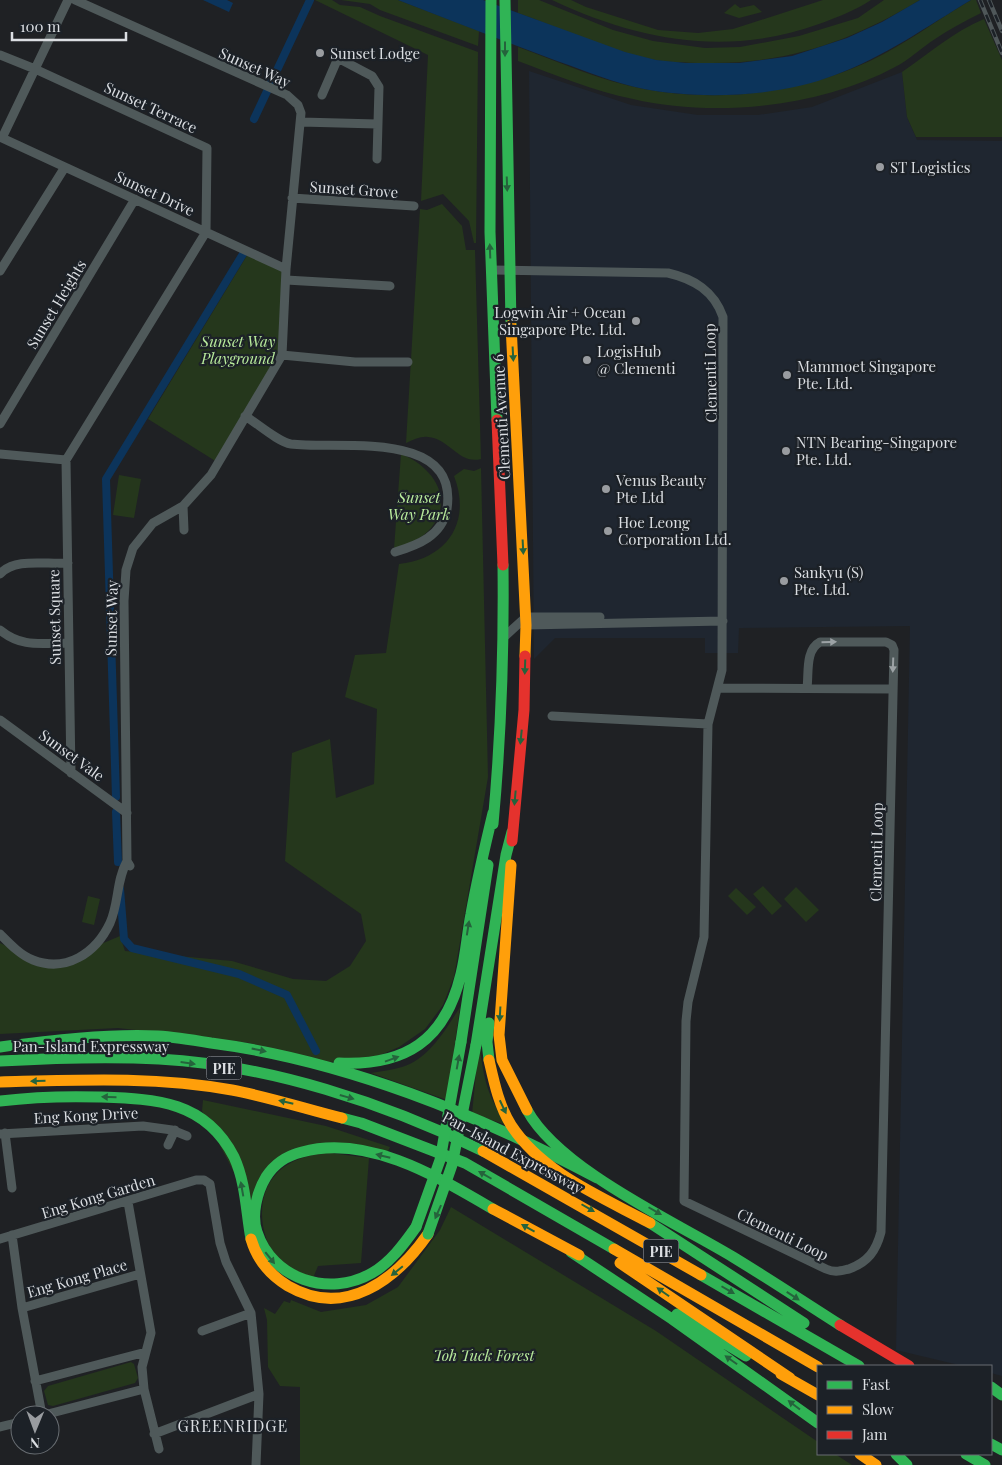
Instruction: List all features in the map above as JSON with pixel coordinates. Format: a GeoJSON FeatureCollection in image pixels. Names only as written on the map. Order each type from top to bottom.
{"type":"FeatureCollection","features":[{"type":"Feature","properties":{"kind":"main road","name":"Clementi Avenue 6"},"geometry":{"type":"LineString","coordinates":[[491,0],[491,270],[504,637],[500,752],[493,813]]}},
{"type":"Feature","properties":{"kind":"main road","name":"Clementi Avenue 6"},"geometry":{"type":"LineString","coordinates":[[505,0],[510,270],[526,621],[524,710],[512,832]]}},
{"type":"Feature","properties":{"kind":"main road"},"geometry":{"type":"LineString","coordinates":[[493,813],[493,829],[461,1042],[437,1173],[429,1200],[416,1227],[389,1261],[373,1272],[355,1281],[320,1284],[303,1281],[281,1269],[270,1260],[258,1238],[254,1214],[264,1179],[279,1162],[310,1148],[324,1146],[391,1158],[428,1174],[571,1252],[718,1351],[817,1422]]}},
{"type":"Feature","properties":{"kind":"main road"},"geometry":{"type":"LineString","coordinates":[[309,1061],[362,1065],[386,1062],[407,1054],[430,1038],[448,1011],[460,980],[471,914],[493,813]]}},
{"type":"Feature","properties":{"kind":"main road"},"geometry":{"type":"LineString","coordinates":[[512,832],[512,856],[503,947],[498,1035],[502,1060],[535,1123],[557,1146],[597,1178]]}},
{"type":"Feature","properties":{"kind":"main road"},"geometry":{"type":"LineString","coordinates":[[0,1101],[104,1097],[158,1100],[185,1109],[200,1118],[214,1130],[234,1158],[240,1175],[246,1221],[254,1252],[274,1278],[301,1294],[327,1298],[346,1297],[364,1292],[399,1270],[414,1256],[428,1234],[441,1206],[450,1177],[476,1046],[506,855],[512,832]]}},
{"type":"Feature","properties":{"kind":"main road"},"geometry":{"type":"LineString","coordinates":[[503,947],[491,1002],[487,1042],[489,1060],[500,1102],[512,1126],[527,1144],[567,1176],[650,1223],[730,1273],[821,1334],[855,1364]]}},
{"type":"Feature","properties":{"kind":"main road"},"geometry":{"type":"LineString","coordinates":[[0,1047],[59,1039],[158,1036],[252,1048],[309,1061],[442,1105],[536,1145],[597,1178],[735,1258],[882,1352],[907,1365]]}},
{"type":"Feature","properties":{"kind":"main road","name":"Pan-Island Expressway"},"geometry":{"type":"LineString","coordinates":[[0,1061],[62,1057],[161,1059],[237,1070],[295,1082],[366,1102],[440,1130],[504,1161],[855,1364]]}},
{"type":"Feature","properties":{"kind":"main road","name":"PIE"},"geometry":{"type":"LineString","coordinates":[[0,1082],[104,1079],[178,1083],[232,1090],[362,1123],[451,1156],[557,1218],[652,1269],[817,1366]]}},
{"type":"Feature","properties":{"kind":"main road"},"geometry":{"type":"LineString","coordinates":[[557,1218],[790,1378],[817,1394]]}},
{"type":"Feature","properties":{"kind":"main road"},"geometry":{"type":"LineString","coordinates":[[571,1252],[584,1257],[727,1345],[790,1378]]}},
{"type":"Feature","properties":{"kind":"main road"},"geometry":{"type":"LineString","coordinates":[[861,1455],[876,1465]]}},
{"type":"Feature","properties":{"kind":"main road"},"geometry":{"type":"LineString","coordinates":[[897,1455],[907,1465]]}},
{"type":"Feature","properties":{"kind":"main road"},"geometry":{"type":"LineString","coordinates":[[968,1455],[985,1465]]}},
{"type":"Feature","properties":{"kind":"street"},"geometry":{"type":"LineString","coordinates":[[1,138],[68,0]]}},
{"type":"Feature","properties":{"kind":"street","name":"Sunset Way"},"geometry":{"type":"LineString","coordinates":[[75,0],[286,95],[298,106],[301,122]]}},
{"type":"Feature","properties":{"kind":"street"},"geometry":{"type":"LineString","coordinates":[[0,55],[35,69]]}},
{"type":"Feature","properties":{"kind":"street"},"geometry":{"type":"LineString","coordinates":[[322,95],[337,58],[372,76],[379,87],[376,159]]}},
{"type":"Feature","properties":{"kind":"street","name":"Sunset Terrace"},"geometry":{"type":"LineString","coordinates":[[35,69],[207,148],[206,232]]}},
{"type":"Feature","properties":{"kind":"street"},"geometry":{"type":"LineString","coordinates":[[377,124],[301,122],[292,198],[286,280],[390,286]]}},
{"type":"Feature","properties":{"kind":"street","name":"Sunset Drive"},"geometry":{"type":"LineString","coordinates":[[1,138],[286,269]]}},
{"type":"Feature","properties":{"kind":"street"},"geometry":{"type":"LineString","coordinates":[[0,271],[65,167]]}},
{"type":"Feature","properties":{"kind":"street","name":"Sunset Grove"},"geometry":{"type":"LineString","coordinates":[[292,198],[414,206]]}},
{"type":"Feature","properties":{"kind":"street","name":"Sunset Heights"},"geometry":{"type":"LineString","coordinates":[[0,424],[135,200]]}},
{"type":"Feature","properties":{"kind":"street"},"geometry":{"type":"LineString","coordinates":[[0,454],[66,460],[206,232]]}},
{"type":"Feature","properties":{"kind":"street","name":"Clementi Loop"},"geometry":{"type":"LineString","coordinates":[[491,270],[668,273],[692,281],[704,288],[715,299],[723,317],[722,670],[708,724],[704,937],[688,1002],[686,1021],[684,1201],[826,1269],[838,1272],[861,1265],[871,1256],[877,1247],[881,1232],[894,650],[892,645],[886,642],[820,642],[814,645],[810,652],[807,688]]}},
{"type":"Feature","properties":{"kind":"street","name":"Sunset Way"},"geometry":{"type":"LineString","coordinates":[[0,934],[14,948],[33,960],[58,964],[82,958],[98,944],[110,923],[119,877],[128,864],[124,620],[126,570],[133,548],[153,523],[183,506],[212,474],[282,354],[286,280]]}},
{"type":"Feature","properties":{"kind":"street"},"geometry":{"type":"LineString","coordinates":[[282,354],[355,362],[408,362]]}},
{"type":"Feature","properties":{"kind":"street"},"geometry":{"type":"LineString","coordinates":[[245,416],[290,444],[396,449],[416,454],[430,461],[444,480],[447,489],[448,500],[444,520],[438,530],[430,537],[395,552]]}},
{"type":"Feature","properties":{"kind":"street","name":"Sunset Square"},"geometry":{"type":"LineString","coordinates":[[66,460],[71,773]]}},
{"type":"Feature","properties":{"kind":"street"},"geometry":{"type":"LineString","coordinates":[[183,506],[184,530]]}},
{"type":"Feature","properties":{"kind":"street"},"geometry":{"type":"LineString","coordinates":[[0,574],[10,565],[68,563]]}},
{"type":"Feature","properties":{"kind":"street"},"geometry":{"type":"LineString","coordinates":[[504,637],[526,621],[723,621]]}},
{"type":"Feature","properties":{"kind":"street"},"geometry":{"type":"LineString","coordinates":[[0,630],[11,639],[24,644],[68,643]]}},
{"type":"Feature","properties":{"kind":"street"},"geometry":{"type":"LineString","coordinates":[[718,688],[893,689]]}},
{"type":"Feature","properties":{"kind":"street"},"geometry":{"type":"LineString","coordinates":[[552,716],[708,724]]}},
{"type":"Feature","properties":{"kind":"street","name":"Sunset Vale"},"geometry":{"type":"LineString","coordinates":[[0,720],[127,813]]}},
{"type":"Feature","properties":{"kind":"street","name":"Eng Kong Drive"},"geometry":{"type":"LineString","coordinates":[[2,1133],[143,1126],[174,1130],[188,1136]]}},
{"type":"Feature","properties":{"kind":"street"},"geometry":{"type":"LineString","coordinates":[[168,1145],[174,1130]]}},
{"type":"Feature","properties":{"kind":"street"},"geometry":{"type":"LineString","coordinates":[[2,1133],[12,1188]]}},
{"type":"Feature","properties":{"kind":"street","name":"Eng Kong Garden"},"geometry":{"type":"LineString","coordinates":[[0,1239],[196,1180],[204,1180],[210,1184],[213,1191],[220,1243],[226,1262],[251,1313]]}},
{"type":"Feature","properties":{"kind":"street","name":"Eng Kong Place"},"geometry":{"type":"LineString","coordinates":[[128,1202],[151,1333],[142,1368],[144,1389],[159,1449]]}},
{"type":"Feature","properties":{"kind":"street","name":"Eng Kong Place"},"geometry":{"type":"LineString","coordinates":[[12,1235],[22,1308],[41,1405]]}},
{"type":"Feature","properties":{"kind":"street","name":"Eng Kong Place"},"geometry":{"type":"LineString","coordinates":[[22,1308],[140,1274]]}},
{"type":"Feature","properties":{"kind":"street"},"geometry":{"type":"LineString","coordinates":[[202,1331],[251,1313],[259,1394],[256,1465]]}},
{"type":"Feature","properties":{"kind":"street"},"geometry":{"type":"LineString","coordinates":[[35,1381],[146,1352]]}},
{"type":"Feature","properties":{"kind":"street","name":"Eng Kong Place"},"geometry":{"type":"LineString","coordinates":[[60,1411],[144,1389]]}},
{"type":"Feature","properties":{"kind":"street"},"geometry":{"type":"LineString","coordinates":[[154,1434],[259,1394]]}},
{"type":"Feature","properties":{"kind":"shaded area"},"geometry":{"type":"Polygon","coordinates":[[[529,71],[631,105],[698,115],[758,115],[812,107],[902,72],[907,117],[917,140],[1002,141],[1000,844],[1002,1376],[992,1373],[992,1365],[959,1365],[896,1350],[910,626],[739,628],[738,653],[705,653],[705,638],[555,638],[534,659],[529,71]]]}},
{"type":"Feature","properties":{"kind":"green space"},"geometry":{"type":"Polygon","coordinates":[[[315,0],[332,0],[340,5],[360,7],[478,52],[476,243],[474,243],[469,221],[443,194],[421,201],[428,55],[315,0]]]}},
{"type":"Feature","properties":{"kind":"green space"},"geometry":{"type":"Polygon","coordinates":[[[341,0],[398,0],[479,31],[478,46],[380,10],[370,4],[341,0]]]}},
{"type":"Feature","properties":{"kind":"green space"},"geometry":{"type":"Polygon","coordinates":[[[518,0],[539,0],[613,30],[653,41],[705,48],[740,47],[799,36],[858,18],[884,0],[920,0],[846,38],[795,54],[741,62],[683,63],[637,56],[586,39],[518,13],[518,0]]]}},
{"type":"Feature","properties":{"kind":"green space"},"geometry":{"type":"Polygon","coordinates":[[[552,0],[571,0],[586,7],[658,30],[698,33],[733,29],[823,0],[871,0],[833,19],[785,34],[751,40],[717,42],[684,40],[617,26],[552,0]]]}},
{"type":"Feature","properties":{"kind":"green space"},"geometry":{"type":"Polygon","coordinates":[[[971,0],[976,0],[981,13],[941,35],[895,67],[866,81],[834,92],[801,100],[767,105],[698,108],[665,105],[604,92],[518,61],[518,47],[596,76],[644,89],[701,95],[759,92],[788,88],[816,81],[870,61],[909,40],[971,0]]]}},
{"type":"Feature","properties":{"kind":"green space"},"geometry":{"type":"Polygon","coordinates":[[[735,4],[740,8],[754,5],[762,12],[739,18],[724,13],[735,4]]]}},
{"type":"Feature","properties":{"kind":"green space"},"geometry":{"type":"Polygon","coordinates":[[[984,19],[1002,60],[1002,137],[916,137],[907,117],[902,72],[952,36],[984,19]]]}},
{"type":"Feature","properties":{"kind":"green space"},"geometry":{"type":"Polygon","coordinates":[[[442,204],[462,226],[466,250],[475,250],[481,459],[473,460],[466,458],[435,438],[417,438],[406,443],[420,209],[427,210],[442,204]]]}},
{"type":"Feature","properties":{"kind":"green space","name":"Sunset Way Playground"},"geometry":{"type":"Polygon","coordinates":[[[249,252],[286,269],[282,355],[217,462],[148,419],[249,252]]]}},
{"type":"Feature","properties":{"kind":"green space","name":"Sunset Way Park"},"geometry":{"type":"Polygon","coordinates":[[[401,454],[412,459],[430,474],[440,494],[441,505],[438,516],[427,532],[414,541],[394,549],[401,454]]]}},
{"type":"Feature","properties":{"kind":"green space"},"geometry":{"type":"Polygon","coordinates":[[[481,468],[488,777],[454,977],[443,1005],[425,1029],[399,1047],[369,1060],[327,1062],[249,1043],[118,1028],[0,1034],[0,943],[49,966],[120,936],[125,951],[232,961],[293,979],[326,981],[350,966],[366,941],[361,914],[285,861],[292,753],[330,739],[336,798],[374,784],[377,709],[345,697],[355,655],[386,653],[399,564],[416,561],[430,555],[442,546],[451,535],[457,523],[460,508],[459,493],[454,476],[464,469],[474,471],[481,468]]]}},
{"type":"Feature","properties":{"kind":"green space"},"geometry":{"type":"Polygon","coordinates":[[[119,475],[141,479],[134,518],[113,515],[119,475]]]}},
{"type":"Feature","properties":{"kind":"green space"},"geometry":{"type":"Polygon","coordinates":[[[763,886],[782,906],[772,915],[753,894],[763,886]]]}},
{"type":"Feature","properties":{"kind":"green space"},"geometry":{"type":"Polygon","coordinates":[[[796,887],[819,910],[806,922],[784,899],[796,887]]]}},
{"type":"Feature","properties":{"kind":"green space"},"geometry":{"type":"Polygon","coordinates":[[[736,888],[756,907],[747,915],[728,896],[736,888]]]}},
{"type":"Feature","properties":{"kind":"green space"},"geometry":{"type":"Polygon","coordinates":[[[88,896],[100,899],[94,925],[82,922],[88,896]]]}},
{"type":"Feature","properties":{"kind":"green space"},"geometry":{"type":"Polygon","coordinates":[[[460,1007],[447,1100],[371,1073],[390,1070],[412,1063],[436,1042],[460,1007]]]}},
{"type":"Feature","properties":{"kind":"green space"},"geometry":{"type":"Polygon","coordinates":[[[479,1042],[490,1095],[507,1125],[472,1114],[479,1042]]]}},
{"type":"Feature","properties":{"kind":"green space"},"geometry":{"type":"Polygon","coordinates":[[[203,1100],[326,1126],[390,1147],[387,1153],[294,1148],[250,1203],[202,1111],[203,1100]]]}},
{"type":"Feature","properties":{"kind":"green space"},"geometry":{"type":"Polygon","coordinates":[[[323,1152],[369,1158],[361,1263],[318,1266],[313,1278],[286,1265],[272,1251],[263,1228],[263,1203],[271,1181],[278,1172],[288,1164],[299,1159],[323,1152]]]}},
{"type":"Feature","properties":{"kind":"green space","name":"Toh Tuck Forest"},"geometry":{"type":"Polygon","coordinates":[[[451,1207],[656,1331],[817,1441],[817,1455],[837,1455],[852,1465],[300,1465],[300,1387],[280,1386],[268,1367],[267,1320],[264,1308],[275,1314],[284,1301],[290,1303],[291,1300],[321,1312],[366,1305],[398,1287],[440,1230],[451,1207]]]}},
{"type":"Feature","properties":{"kind":"green space"},"geometry":{"type":"Polygon","coordinates":[[[131,1362],[134,1364],[138,1378],[135,1383],[57,1405],[48,1405],[44,1391],[48,1386],[131,1362]]]}},
{"type":"Feature","properties":{"kind":"water"},"geometry":{"type":"Polygon","coordinates":[[[203,0],[227,0],[233,3],[229,12],[203,0]]]}},
{"type":"Feature","properties":{"kind":"water"},"geometry":{"type":"Polygon","coordinates":[[[398,0],[483,0],[625,52],[656,60],[686,63],[739,63],[792,56],[847,38],[882,22],[920,0],[971,0],[888,50],[835,75],[790,88],[765,92],[690,95],[622,84],[398,0]]]}},
{"type":"Feature","properties":{"kind":"waterway"},"geometry":{"type":"LineString","coordinates":[[254,119],[310,0]]}},
{"type":"Feature","properties":{"kind":"waterway"},"geometry":{"type":"LineString","coordinates":[[116,797],[106,479],[243,254]]}},
{"type":"Feature","properties":{"kind":"waterway"},"geometry":{"type":"LineString","coordinates":[[116,812],[118,862]]}},
{"type":"Feature","properties":{"kind":"waterway"},"geometry":{"type":"LineString","coordinates":[[120,889],[124,939],[132,948],[239,974],[287,995],[316,1051]]}},
{"type":"Feature","properties":{"kind":"railway"},"geometry":{"type":"LineString","coordinates":[[980,0],[1002,53]]}},
{"type":"Feature","properties":{"kind":"railway"},"geometry":{"type":"LineString","coordinates":[[989,0],[1002,31]]}},
{"type":"Feature","properties":{"kind":"traffic: fast"},"geometry":{"type":"LineString","coordinates":[[491,0],[490,232],[497,420]]}},
{"type":"Feature","properties":{"kind":"traffic: fast"},"geometry":{"type":"LineString","coordinates":[[505,0],[511,325]]}},
{"type":"Feature","properties":{"kind":"traffic: fast"},"geometry":{"type":"LineString","coordinates":[[493,824],[501,694],[503,565]]}},
{"type":"Feature","properties":{"kind":"traffic: fast"},"geometry":{"type":"LineString","coordinates":[[339,1063],[363,1063],[384,1060],[402,1054],[419,1045],[433,1032],[444,1017],[454,997],[461,974],[476,889],[493,813]]}},
{"type":"Feature","properties":{"kind":"traffic: fast"},"geometry":{"type":"LineString","coordinates":[[476,1045],[506,855],[512,832]]}},
{"type":"Feature","properties":{"kind":"traffic: fast"},"geometry":{"type":"LineString","coordinates":[[461,1042],[488,865]]}},
{"type":"Feature","properties":{"kind":"traffic: fast"},"geometry":{"type":"LineString","coordinates":[[489,1023],[487,1042],[489,1060]]}},
{"type":"Feature","properties":{"kind":"traffic: fast"},"geometry":{"type":"LineString","coordinates":[[0,1047],[79,1038],[158,1036],[261,1051],[311,1062],[410,1093],[506,1133],[597,1178]]}},
{"type":"Feature","properties":{"kind":"traffic: fast"},"geometry":{"type":"LineString","coordinates":[[416,1227],[440,1160],[461,1042]]}},
{"type":"Feature","properties":{"kind":"traffic: fast"},"geometry":{"type":"LineString","coordinates":[[428,1234],[452,1165],[476,1045]]}},
{"type":"Feature","properties":{"kind":"traffic: fast"},"geometry":{"type":"LineString","coordinates":[[0,1061],[139,1058],[200,1063],[242,1069],[326,1089],[366,1102],[406,1117],[483,1151]]}},
{"type":"Feature","properties":{"kind":"traffic: fast"},"geometry":{"type":"LineString","coordinates":[[0,1101],[62,1097],[140,1099],[177,1106],[193,1113],[209,1124],[222,1138],[234,1157],[243,1187],[251,1239]]}},
{"type":"Feature","properties":{"kind":"traffic: fast"},"geometry":{"type":"LineString","coordinates":[[527,1110],[543,1132],[565,1153],[620,1193],[733,1257],[840,1325]]}},
{"type":"Feature","properties":{"kind":"traffic: fast"},"geometry":{"type":"LineString","coordinates":[[342,1118],[361,1123],[465,1163],[614,1249]]}},
{"type":"Feature","properties":{"kind":"traffic: fast"},"geometry":{"type":"LineString","coordinates":[[416,1227],[391,1259],[379,1269],[355,1280],[338,1284],[321,1283],[304,1280],[275,1262],[264,1248],[257,1232],[255,1211],[263,1183],[269,1172],[277,1164],[286,1158],[302,1152],[327,1148],[352,1149],[402,1162],[426,1172],[493,1209]]}},
{"type":"Feature","properties":{"kind":"traffic: fast"},"geometry":{"type":"LineString","coordinates":[[650,1223],[804,1323]]}},
{"type":"Feature","properties":{"kind":"traffic: fast"},"geometry":{"type":"LineString","coordinates":[[571,1252],[672,1319],[817,1422]]}},
{"type":"Feature","properties":{"kind":"traffic: fast"},"geometry":{"type":"LineString","coordinates":[[701,1275],[857,1365]]}},
{"type":"Feature","properties":{"kind":"traffic: fast"},"geometry":{"type":"LineString","coordinates":[[677,1314],[746,1356]]}},
{"type":"Feature","properties":{"kind":"traffic: fast"},"geometry":{"type":"LineString","coordinates":[[992,1388],[1002,1395]]}},
{"type":"Feature","properties":{"kind":"traffic: fast"},"geometry":{"type":"LineString","coordinates":[[992,1445],[1002,1450]]}},
{"type":"Feature","properties":{"kind":"traffic: fast"},"geometry":{"type":"LineString","coordinates":[[897,1455],[907,1465]]}},
{"type":"Feature","properties":{"kind":"traffic: fast"},"geometry":{"type":"LineString","coordinates":[[968,1455],[985,1465]]}},
{"type":"Feature","properties":{"kind":"traffic: slow"},"geometry":{"type":"LineString","coordinates":[[511,325],[526,625],[525,656]]}},
{"type":"Feature","properties":{"kind":"traffic: slow"},"geometry":{"type":"LineString","coordinates":[[511,865],[499,1035],[502,1060],[527,1110]]}},
{"type":"Feature","properties":{"kind":"traffic: slow"},"geometry":{"type":"LineString","coordinates":[[489,1060],[503,1110],[511,1125],[524,1142],[539,1157],[574,1182],[650,1223]]}},
{"type":"Feature","properties":{"kind":"traffic: slow"},"geometry":{"type":"LineString","coordinates":[[0,1082],[116,1080],[203,1086],[260,1096],[342,1118]]}},
{"type":"Feature","properties":{"kind":"traffic: slow"},"geometry":{"type":"LineString","coordinates":[[483,1151],[701,1275]]}},
{"type":"Feature","properties":{"kind":"traffic: slow"},"geometry":{"type":"LineString","coordinates":[[493,1209],[579,1255]]}},
{"type":"Feature","properties":{"kind":"traffic: slow"},"geometry":{"type":"LineString","coordinates":[[251,1239],[261,1260],[281,1282],[309,1295],[329,1298],[349,1296],[367,1290],[385,1279],[401,1266],[428,1234]]}},
{"type":"Feature","properties":{"kind":"traffic: slow"},"geometry":{"type":"LineString","coordinates":[[614,1249],[817,1366]]}},
{"type":"Feature","properties":{"kind":"traffic: slow"},"geometry":{"type":"LineString","coordinates":[[620,1263],[790,1378]]}},
{"type":"Feature","properties":{"kind":"traffic: slow"},"geometry":{"type":"LineString","coordinates":[[781,1374],[817,1394]]}},
{"type":"Feature","properties":{"kind":"traffic: slow"},"geometry":{"type":"LineString","coordinates":[[861,1455],[876,1465]]}},
{"type":"Feature","properties":{"kind":"traffic: jam"},"geometry":{"type":"LineString","coordinates":[[497,420],[503,565]]}},
{"type":"Feature","properties":{"kind":"traffic: jam"},"geometry":{"type":"LineString","coordinates":[[512,841],[524,710],[525,656]]}},
{"type":"Feature","properties":{"kind":"traffic: jam"},"geometry":{"type":"LineString","coordinates":[[840,1325],[907,1365]]}},
{"type":"Feature","properties":{"kind":"place","name":"Sunset Lodge"},"geometry":{"type":"Point","coordinates":[320,53]}},
{"type":"Feature","properties":{"kind":"place","name":"ST Logistics"},"geometry":{"type":"Point","coordinates":[880,167]}},
{"type":"Feature","properties":{"kind":"place","name":"Logwin Air + Ocean Singapore Pte. Ltd."},"geometry":{"type":"Point","coordinates":[636,321]}},
{"type":"Feature","properties":{"kind":"place","name":"LogisHub @ Clementi"},"geometry":{"type":"Point","coordinates":[587,360]}},
{"type":"Feature","properties":{"kind":"place","name":"Mammoet Singapore Pte. Ltd."},"geometry":{"type":"Point","coordinates":[787,375]}},
{"type":"Feature","properties":{"kind":"place","name":"NTN Bearing-Singapore Pte. Ltd."},"geometry":{"type":"Point","coordinates":[786,451]}},
{"type":"Feature","properties":{"kind":"place","name":"Venus Beauty Pte Ltd"},"geometry":{"type":"Point","coordinates":[606,489]}},
{"type":"Feature","properties":{"kind":"place","name":"Hoe Leong Corporation Ltd."},"geometry":{"type":"Point","coordinates":[608,531]}},
{"type":"Feature","properties":{"kind":"place","name":"Sankyu (S) Pte. Ltd."},"geometry":{"type":"Point","coordinates":[784,581]}},
{"type":"Feature","properties":{"kind":"district","name":"GREENRIDGE"},"geometry":{"type":"Point","coordinates":[233,1425]}}]}
